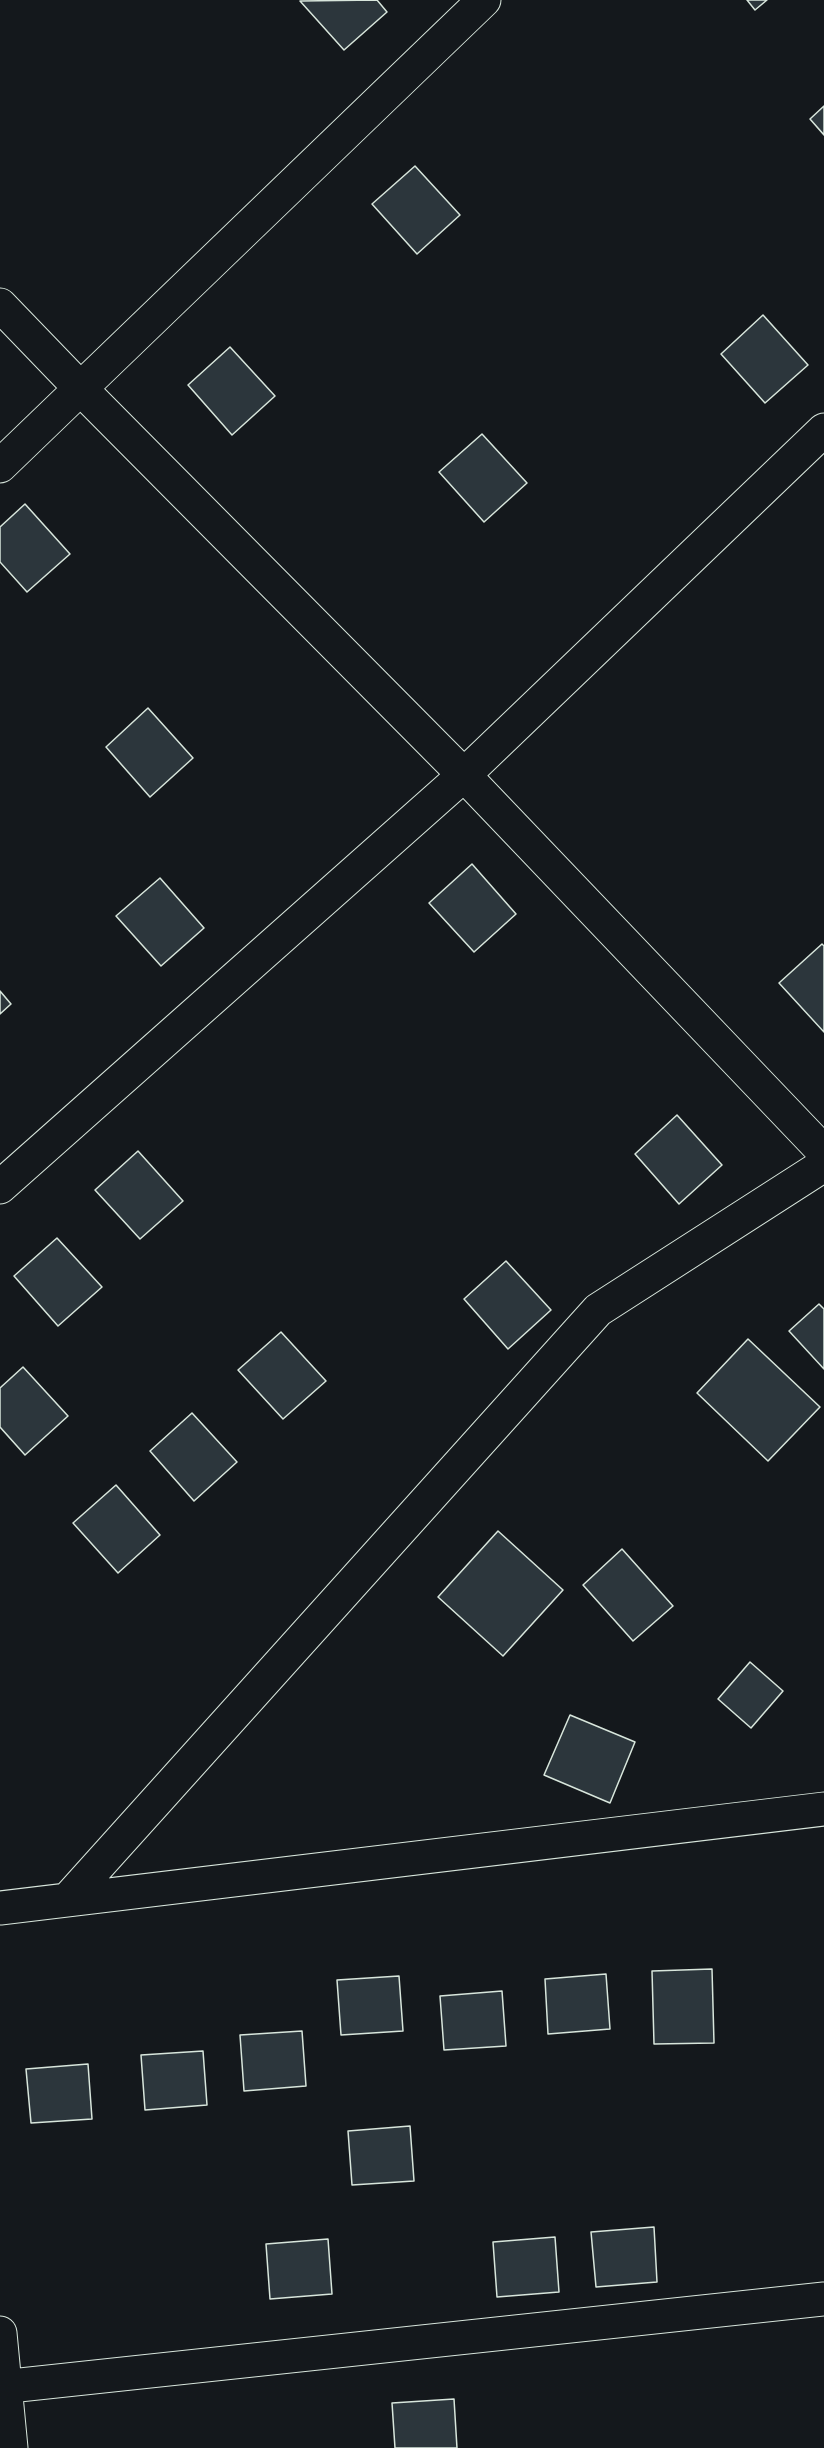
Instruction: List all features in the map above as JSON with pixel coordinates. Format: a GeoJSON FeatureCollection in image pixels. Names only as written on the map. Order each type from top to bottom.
{"type":"FeatureCollection","features":[{"type":"Feature","properties":{"kind":"street"},"geometry":{"type":"LineString","coordinates":[[0,466],[484,0]]}},
{"type":"Feature","properties":{"kind":"street"},"geometry":{"type":"LineString","coordinates":[[0,304],[81,389],[464,775],[824,1152]]}},
{"type":"Feature","properties":{"kind":"street"},"geometry":{"type":"LineString","coordinates":[[0,1187],[464,775],[824,430]]}},
{"type":"Feature","properties":{"kind":"street"},"geometry":{"type":"LineString","coordinates":[[68,1899],[598,1310],[824,1165]]}},
{"type":"Feature","properties":{"kind":"street"},"geometry":{"type":"LineString","coordinates":[[0,1908],[824,1809]]}},
{"type":"Feature","properties":{"kind":"street"},"geometry":{"type":"LineString","coordinates":[[3,2387],[824,2298]]}},
{"type":"Feature","properties":{"kind":"street"},"geometry":{"type":"LineString","coordinates":[[0,2333],[3,2387],[11,2448]]}},
{"type":"Feature","properties":{"kind":"building"},"geometry":{"type":"Polygon","coordinates":[[[377,0],[387,12],[344,50],[300,1],[377,0]]]}},
{"type":"Feature","properties":{"kind":"building"},"geometry":{"type":"Polygon","coordinates":[[[747,0],[767,0],[755,10],[747,0]]]}},
{"type":"Feature","properties":{"kind":"building"},"geometry":{"type":"Polygon","coordinates":[[[824,106],[824,135],[810,119],[824,106]]]}},
{"type":"Feature","properties":{"kind":"building"},"geometry":{"type":"Polygon","coordinates":[[[415,166],[460,215],[417,254],[372,204],[415,166]]]}},
{"type":"Feature","properties":{"kind":"building"},"geometry":{"type":"Polygon","coordinates":[[[763,315],[808,365],[765,403],[721,354],[763,315]]]}},
{"type":"Feature","properties":{"kind":"building"},"geometry":{"type":"Polygon","coordinates":[[[230,347],[275,396],[232,435],[188,385],[230,347]]]}},
{"type":"Feature","properties":{"kind":"building"},"geometry":{"type":"Polygon","coordinates":[[[482,434],[527,483],[484,522],[439,472],[482,434]]]}},
{"type":"Feature","properties":{"kind":"building"},"geometry":{"type":"Polygon","coordinates":[[[25,504],[70,554],[27,592],[0,562],[0,527],[25,504]]]}},
{"type":"Feature","properties":{"kind":"building"},"geometry":{"type":"Polygon","coordinates":[[[148,708],[193,758],[150,797],[106,747],[148,708]]]}},
{"type":"Feature","properties":{"kind":"building"},"geometry":{"type":"Polygon","coordinates":[[[472,864],[516,914],[474,952],[429,903],[472,864]]]}},
{"type":"Feature","properties":{"kind":"building"},"geometry":{"type":"Polygon","coordinates":[[[160,878],[204,928],[161,966],[116,916],[160,878]]]}},
{"type":"Feature","properties":{"kind":"building"},"geometry":{"type":"Polygon","coordinates":[[[822,944],[824,946],[824,1032],[779,983],[822,944]]]}},
{"type":"Feature","properties":{"kind":"building"},"geometry":{"type":"Polygon","coordinates":[[[0,991],[11,1004],[0,1014],[0,991]]]}},
{"type":"Feature","properties":{"kind":"building"},"geometry":{"type":"Polygon","coordinates":[[[677,1115],[722,1165],[679,1204],[635,1154],[677,1115]]]}},
{"type":"Feature","properties":{"kind":"building"},"geometry":{"type":"Polygon","coordinates":[[[138,1151],[183,1201],[140,1239],[95,1190],[138,1151]]]}},
{"type":"Feature","properties":{"kind":"building"},"geometry":{"type":"Polygon","coordinates":[[[57,1238],[102,1287],[58,1326],[14,1276],[57,1238]]]}},
{"type":"Feature","properties":{"kind":"building"},"geometry":{"type":"Polygon","coordinates":[[[506,1261],[551,1310],[508,1349],[464,1299],[506,1261]]]}},
{"type":"Feature","properties":{"kind":"building"},"geometry":{"type":"Polygon","coordinates":[[[819,1304],[824,1309],[824,1369],[789,1331],[819,1304]]]}},
{"type":"Feature","properties":{"kind":"building"},"geometry":{"type":"Polygon","coordinates":[[[281,1332],[326,1381],[283,1419],[238,1370],[281,1332]]]}},
{"type":"Feature","properties":{"kind":"building"},"geometry":{"type":"Polygon","coordinates":[[[748,1339],[820,1407],[768,1461],[697,1393],[748,1339]]]}},
{"type":"Feature","properties":{"kind":"building"},"geometry":{"type":"Polygon","coordinates":[[[23,1367],[68,1416],[25,1455],[0,1427],[0,1388],[23,1367]]]}},
{"type":"Feature","properties":{"kind":"building"},"geometry":{"type":"Polygon","coordinates":[[[192,1413],[237,1462],[194,1501],[150,1451],[192,1413]]]}},
{"type":"Feature","properties":{"kind":"building"},"geometry":{"type":"Polygon","coordinates":[[[116,1485],[160,1535],[118,1573],[73,1523],[116,1485]]]}},
{"type":"Feature","properties":{"kind":"building"},"geometry":{"type":"Polygon","coordinates":[[[498,1531],[563,1590],[503,1656],[438,1597],[498,1531]]]}},
{"type":"Feature","properties":{"kind":"building"},"geometry":{"type":"Polygon","coordinates":[[[622,1549],[673,1606],[633,1641],[583,1585],[622,1549]]]}},
{"type":"Feature","properties":{"kind":"building"},"geometry":{"type":"Polygon","coordinates":[[[750,1662],[783,1691],[751,1728],[718,1699],[750,1662]]]}},
{"type":"Feature","properties":{"kind":"building"},"geometry":{"type":"Polygon","coordinates":[[[570,1715],[635,1742],[610,1803],[544,1775],[570,1715]]]}},
{"type":"Feature","properties":{"kind":"building"},"geometry":{"type":"Polygon","coordinates":[[[712,1969],[714,2043],[654,2044],[652,1971],[712,1969]]]}},
{"type":"Feature","properties":{"kind":"building"},"geometry":{"type":"Polygon","coordinates":[[[606,1974],[610,2029],[548,2034],[545,1979],[606,1974]]]}},
{"type":"Feature","properties":{"kind":"building"},"geometry":{"type":"Polygon","coordinates":[[[399,1976],[403,2031],[341,2035],[337,1980],[399,1976]]]}},
{"type":"Feature","properties":{"kind":"building"},"geometry":{"type":"Polygon","coordinates":[[[502,1991],[506,2046],[444,2050],[440,1996],[502,1991]]]}},
{"type":"Feature","properties":{"kind":"building"},"geometry":{"type":"Polygon","coordinates":[[[302,2031],[306,2086],[244,2091],[240,2035],[302,2031]]]}},
{"type":"Feature","properties":{"kind":"building"},"geometry":{"type":"Polygon","coordinates":[[[203,2051],[207,2105],[145,2110],[141,2055],[203,2051]]]}},
{"type":"Feature","properties":{"kind":"building"},"geometry":{"type":"Polygon","coordinates":[[[88,2064],[92,2119],[31,2123],[26,2069],[88,2064]]]}},
{"type":"Feature","properties":{"kind":"building"},"geometry":{"type":"Polygon","coordinates":[[[410,2126],[414,2181],[352,2185],[348,2131],[410,2126]]]}},
{"type":"Feature","properties":{"kind":"building"},"geometry":{"type":"Polygon","coordinates":[[[654,2227],[657,2282],[596,2287],[591,2232],[654,2227]]]}},
{"type":"Feature","properties":{"kind":"building"},"geometry":{"type":"Polygon","coordinates":[[[555,2237],[559,2292],[497,2297],[493,2242],[555,2237]]]}},
{"type":"Feature","properties":{"kind":"building"},"geometry":{"type":"Polygon","coordinates":[[[328,2239],[332,2294],[270,2299],[266,2244],[328,2239]]]}},
{"type":"Feature","properties":{"kind":"building"},"geometry":{"type":"Polygon","coordinates":[[[454,2399],[457,2448],[395,2448],[392,2403],[454,2399]]]}}]}
